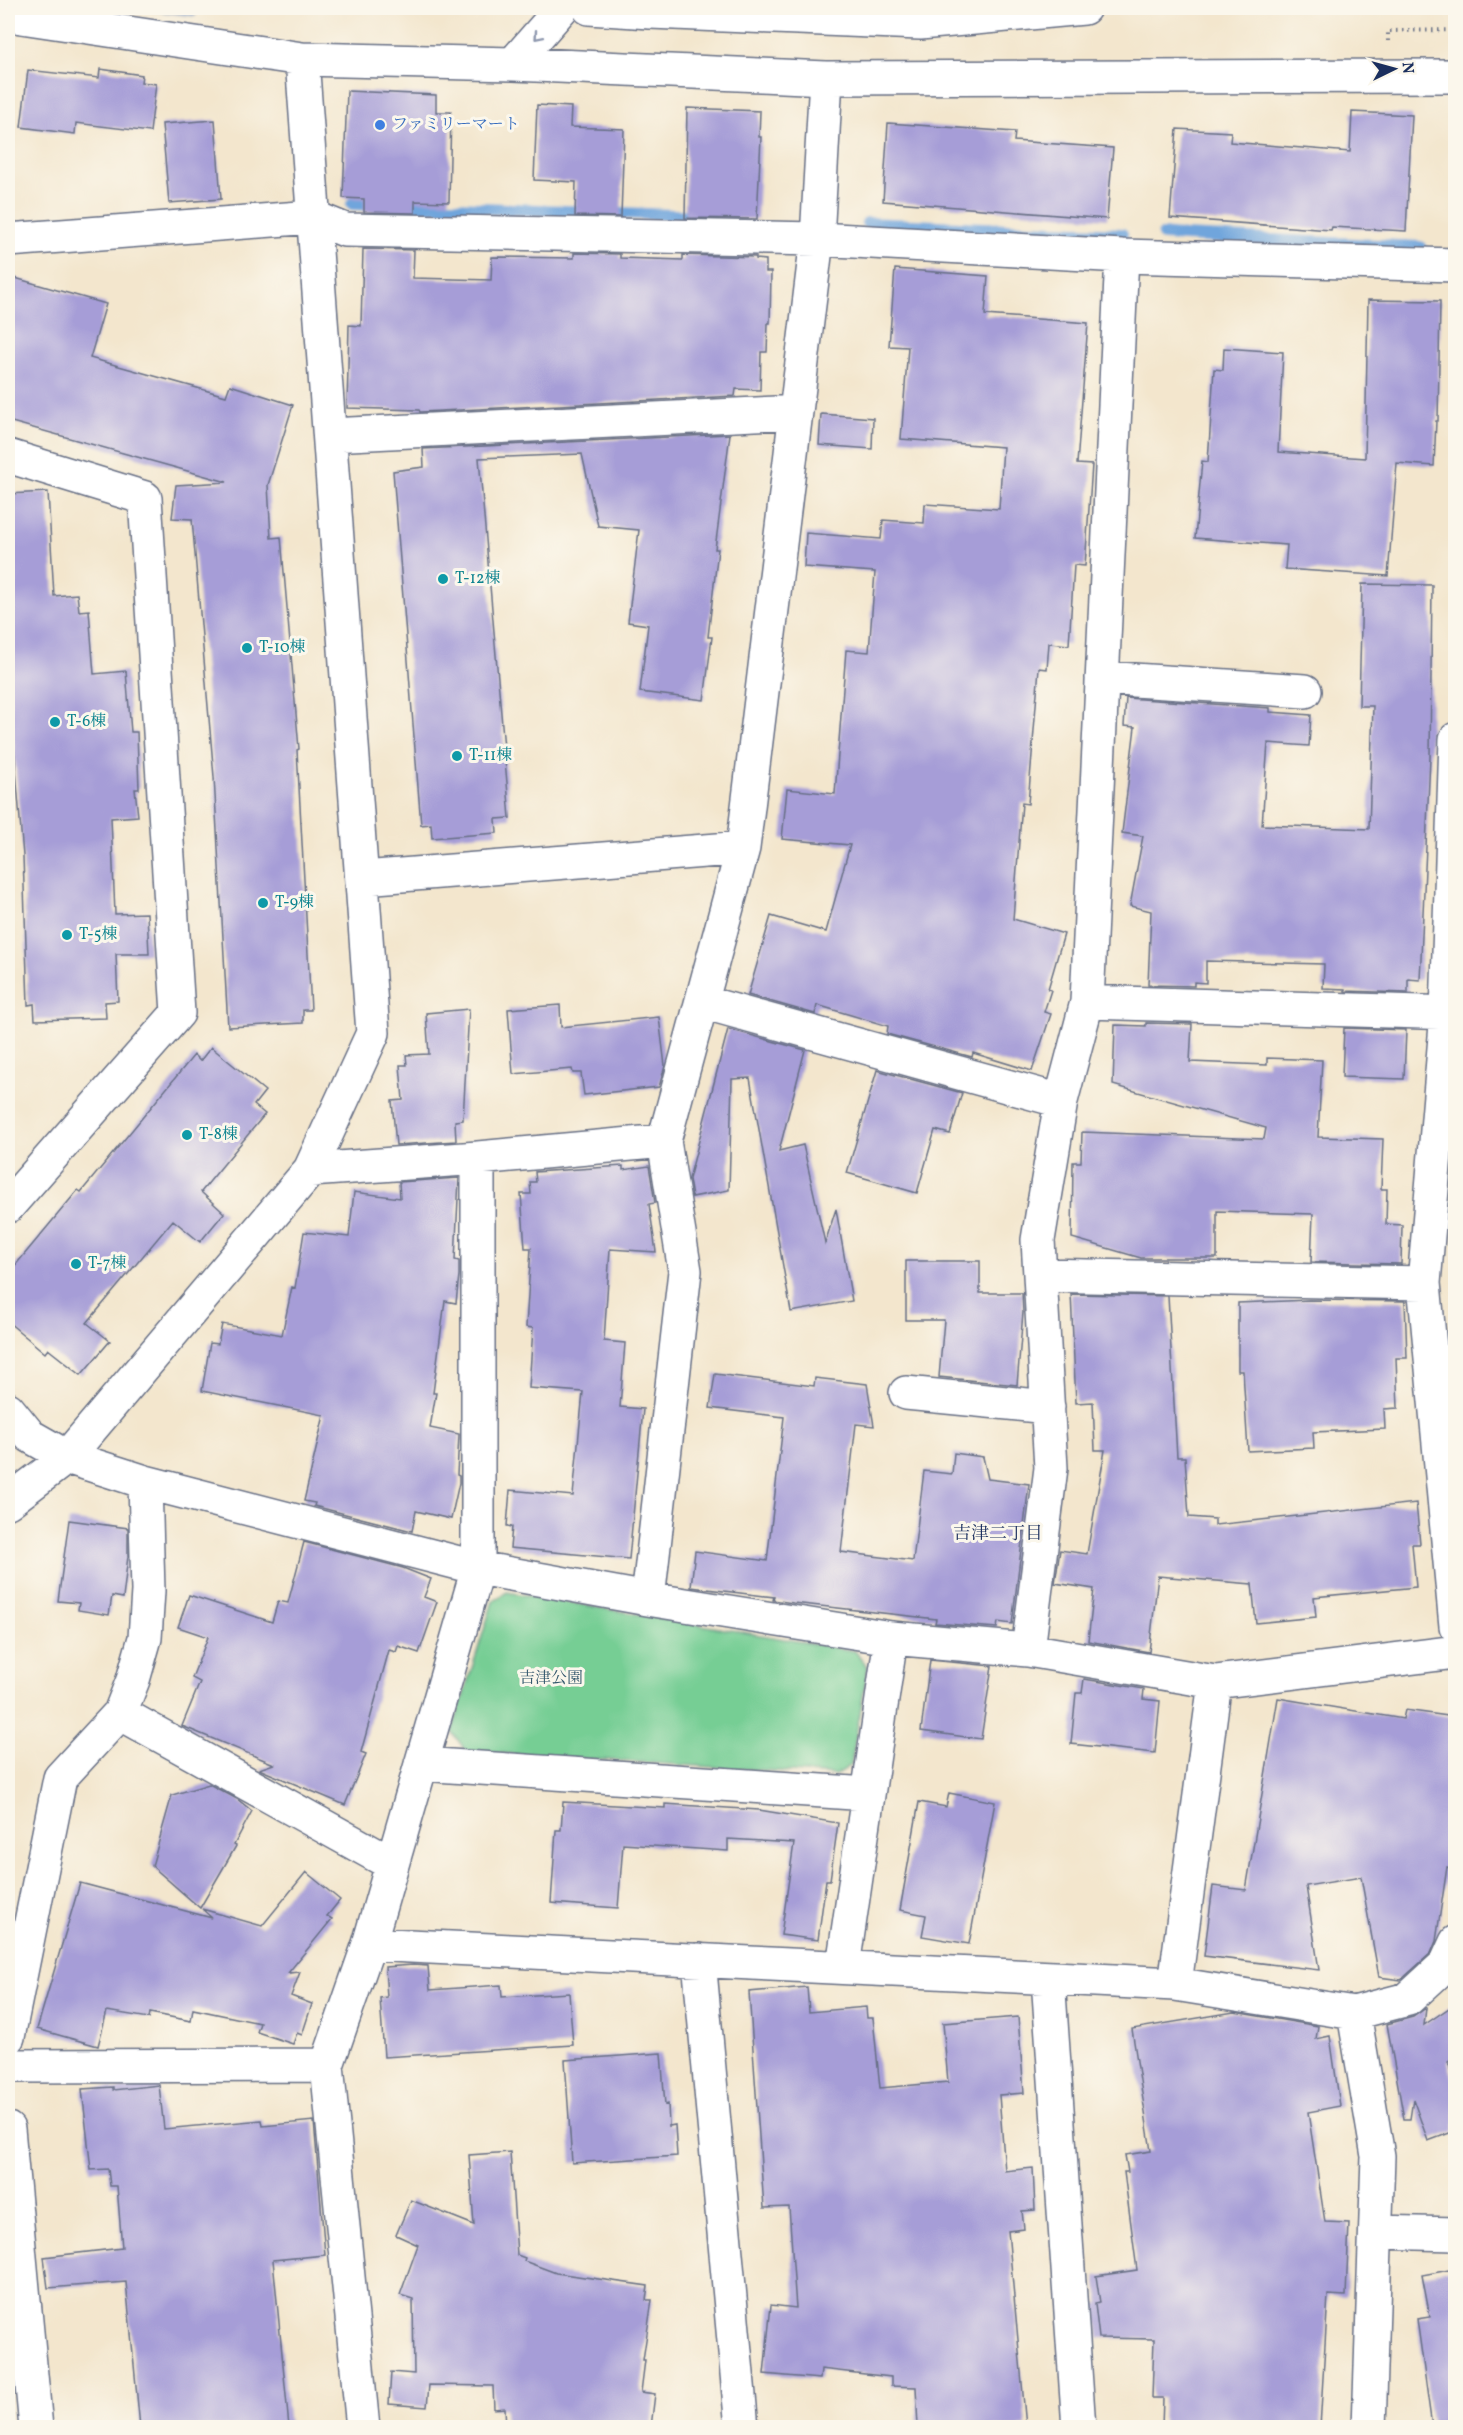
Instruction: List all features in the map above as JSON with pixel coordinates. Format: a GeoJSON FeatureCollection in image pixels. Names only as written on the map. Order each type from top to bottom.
{"type":"FeatureCollection","features":[{"type":"Feature","properties":{"kind":"main road"},"geometry":{"type":"LineString","coordinates":[[513,64],[562,8]]}},
{"type":"Feature","properties":{"kind":"main road"},"geometry":{"type":"LineString","coordinates":[[589,8],[920,22],[1084,8]]}},
{"type":"Feature","properties":{"kind":"main road"},"geometry":{"type":"LineString","coordinates":[[8,15],[62,16],[302,59],[513,64],[826,78],[1455,76]]}},
{"type":"Feature","properties":{"kind":"main road"},"geometry":{"type":"LineString","coordinates":[[8,1502],[67,1457],[310,1170],[373,1034],[302,59]]}},
{"type":"Feature","properties":{"kind":"main road"},"geometry":{"type":"LineString","coordinates":[[648,1599],[685,1271],[664,1140],[743,848],[817,239],[826,78]]}},
{"type":"Feature","properties":{"kind":"main road"},"geometry":{"type":"LineString","coordinates":[[8,240],[313,217],[345,230],[817,239],[1122,256],[1455,265]]}},
{"type":"Feature","properties":{"kind":"main road"},"geometry":{"type":"LineString","coordinates":[[1028,1650],[1051,1468],[1038,1240],[1061,1101],[1087,1002],[1122,256]]}},
{"type":"Feature","properties":{"kind":"main road"},"geometry":{"type":"LineString","coordinates":[[330,435],[796,412]]}},
{"type":"Feature","properties":{"kind":"main road"},"geometry":{"type":"LineString","coordinates":[[8,456],[146,498],[178,1014],[8,1206]]}},
{"type":"Feature","properties":{"kind":"main road"},"geometry":{"type":"LineString","coordinates":[[1102,678],[1305,691]]}},
{"type":"Feature","properties":{"kind":"main road"},"geometry":{"type":"LineString","coordinates":[[1455,738],[1451,1013],[1424,1283],[1455,1626]]}},
{"type":"Feature","properties":{"kind":"main road"},"geometry":{"type":"LineString","coordinates":[[363,878],[743,848]]}},
{"type":"Feature","properties":{"kind":"main road"},"geometry":{"type":"LineString","coordinates":[[702,1002],[1061,1101]]}},
{"type":"Feature","properties":{"kind":"main road"},"geometry":{"type":"LineString","coordinates":[[1087,1002],[1451,1013]]}},
{"type":"Feature","properties":{"kind":"main road"},"geometry":{"type":"LineString","coordinates":[[310,1170],[478,1158],[664,1140]]}},
{"type":"Feature","properties":{"kind":"main road"},"geometry":{"type":"LineString","coordinates":[[363,2427],[327,2065],[369,1944],[478,1568],[478,1158]]}},
{"type":"Feature","properties":{"kind":"main road"},"geometry":{"type":"LineString","coordinates":[[1040,1275],[1424,1283]]}},
{"type":"Feature","properties":{"kind":"main road"},"geometry":{"type":"LineString","coordinates":[[906,1393],[1048,1407]]}},
{"type":"Feature","properties":{"kind":"main road"},"geometry":{"type":"LineString","coordinates":[[8,1409],[30,1436],[67,1457],[146,1482],[478,1568],[648,1599],[891,1638],[1028,1650],[1215,1682],[1455,1652]]}},
{"type":"Feature","properties":{"kind":"main road"},"geometry":{"type":"LineString","coordinates":[[8,2037],[60,1778],[120,1713],[133,1680],[145,1638],[148,1591],[146,1482]]}},
{"type":"Feature","properties":{"kind":"main road"},"geometry":{"type":"LineString","coordinates":[[843,1966],[891,1638]]}},
{"type":"Feature","properties":{"kind":"main road"},"geometry":{"type":"LineString","coordinates":[[1175,1984],[1215,1682]]}},
{"type":"Feature","properties":{"kind":"main road"},"geometry":{"type":"LineString","coordinates":[[120,1713],[392,1864]]}},
{"type":"Feature","properties":{"kind":"main road"},"geometry":{"type":"LineString","coordinates":[[421,1764],[868,1794]]}},
{"type":"Feature","properties":{"kind":"main road"},"geometry":{"type":"LineString","coordinates":[[369,1944],[1175,1984],[1354,2013],[1408,1999],[1446,1964],[1455,1942]]}},
{"type":"Feature","properties":{"kind":"main road"},"geometry":{"type":"LineString","coordinates":[[699,1960],[742,2427]]}},
{"type":"Feature","properties":{"kind":"main road"},"geometry":{"type":"LineString","coordinates":[[1048,1978],[1079,2427]]}},
{"type":"Feature","properties":{"kind":"main road"},"geometry":{"type":"LineString","coordinates":[[1354,2013],[1378,2156],[1369,2427]]}},
{"type":"Feature","properties":{"kind":"main road"},"geometry":{"type":"LineString","coordinates":[[8,2067],[327,2065]]}},
{"type":"Feature","properties":{"kind":"main road"},"geometry":{"type":"LineString","coordinates":[[8,2129],[36,2427]]}},
{"type":"Feature","properties":{"kind":"main road"},"geometry":{"type":"LineString","coordinates":[[1376,2232],[1455,2234]]}},
{"type":"Feature","properties":{"kind":"path"},"geometry":{"type":"LineString","coordinates":[[1388,31],[1455,30]]}},
{"type":"Feature","properties":{"kind":"green space","name":"吉津公園"},"geometry":{"type":"Polygon","coordinates":[[[507,1592],[855,1651],[868,1667],[851,1765],[836,1775],[466,1751],[452,1732],[493,1601],[507,1592]]]}},
{"type":"Feature","properties":{"kind":"water"},"geometry":{"type":"Polygon","coordinates":[[[133,8],[197,8],[195,16],[133,8]]]}},
{"type":"Feature","properties":{"kind":"building"},"geometry":{"type":"Polygon","coordinates":[[[100,69],[142,75],[141,82],[156,84],[150,132],[76,123],[75,134],[21,127],[28,70],[99,78],[100,69]]]}},
{"type":"Feature","properties":{"kind":"building"},"geometry":{"type":"Polygon","coordinates":[[[347,91],[436,95],[436,112],[451,112],[449,202],[415,201],[415,213],[364,212],[364,199],[343,198],[347,91]]]}},
{"type":"Feature","properties":{"kind":"building"},"geometry":{"type":"Polygon","coordinates":[[[537,105],[571,107],[570,127],[624,129],[621,217],[575,216],[576,182],[534,180],[537,105]]]}},
{"type":"Feature","properties":{"kind":"building"},"geometry":{"type":"Polygon","coordinates":[[[687,108],[760,111],[757,219],[685,218],[687,108]]]}},
{"type":"Feature","properties":{"kind":"building"},"geometry":{"type":"Polygon","coordinates":[[[1352,112],[1412,115],[1406,231],[1332,227],[1331,230],[1170,218],[1177,129],[1231,132],[1230,142],[1350,152],[1352,112]]]}},
{"type":"Feature","properties":{"kind":"building"},"geometry":{"type":"Polygon","coordinates":[[[215,120],[221,199],[169,203],[162,124],[215,120]]]}},
{"type":"Feature","properties":{"kind":"building"},"geometry":{"type":"Polygon","coordinates":[[[888,123],[1015,132],[1014,141],[1113,148],[1107,219],[883,201],[888,123]]]}},
{"type":"Feature","properties":{"kind":"building"},"geometry":{"type":"Polygon","coordinates":[[[363,249],[414,250],[413,278],[491,280],[492,257],[574,258],[574,253],[620,254],[620,258],[683,260],[683,255],[756,257],[756,259],[766,260],[766,272],[771,272],[770,323],[768,323],[767,352],[761,352],[760,390],[736,389],[735,396],[420,412],[419,410],[347,408],[349,325],[361,326],[363,249]]]}},
{"type":"Feature","properties":{"kind":"building"},"geometry":{"type":"Polygon","coordinates":[[[895,269],[988,276],[985,315],[1088,323],[1077,464],[1092,465],[1085,566],[1074,565],[1069,645],[1049,643],[1047,669],[1039,668],[1028,804],[1022,803],[1013,919],[1064,934],[1048,989],[1051,990],[1044,1012],[1051,1014],[1032,1071],[973,1053],[972,1057],[887,1034],[888,1026],[817,1005],[815,1014],[748,995],[771,916],[826,932],[850,845],[782,839],[787,789],[835,794],[846,650],[869,652],[875,572],[804,567],[806,533],[881,539],[883,520],[924,523],[925,504],[999,509],[1003,447],[901,439],[908,347],[889,346],[895,269]]]}},
{"type":"Feature","properties":{"kind":"building"},"geometry":{"type":"Polygon","coordinates":[[[8,276],[106,304],[90,358],[226,396],[230,385],[293,405],[268,485],[271,538],[281,537],[299,749],[297,750],[311,1010],[303,1010],[303,1023],[228,1027],[214,777],[192,519],[172,518],[176,485],[227,482],[8,421],[8,276]]]}},
{"type":"Feature","properties":{"kind":"building"},"geometry":{"type":"Polygon","coordinates":[[[1368,300],[1440,301],[1438,421],[1436,421],[1434,466],[1397,463],[1388,576],[1285,569],[1287,545],[1195,538],[1202,461],[1208,462],[1214,369],[1223,370],[1224,348],[1283,352],[1278,452],[1365,458],[1368,300]]]}},
{"type":"Feature","properties":{"kind":"building"},"geometry":{"type":"Polygon","coordinates":[[[821,414],[873,418],[872,449],[819,445],[821,414]]]}},
{"type":"Feature","properties":{"kind":"building"},"geometry":{"type":"Polygon","coordinates":[[[730,434],[715,549],[718,549],[708,637],[712,637],[704,700],[640,692],[648,625],[628,622],[639,530],[598,526],[582,454],[479,458],[510,818],[496,819],[497,833],[432,838],[431,824],[421,825],[393,471],[424,467],[423,449],[730,434]]]}},
{"type":"Feature","properties":{"kind":"building"},"geometry":{"type":"Polygon","coordinates":[[[48,492],[54,596],[77,594],[79,611],[89,610],[94,674],[126,671],[131,732],[137,732],[139,789],[135,789],[138,816],[111,818],[115,914],[147,913],[149,954],[116,954],[118,1001],[105,1002],[106,1018],[35,1020],[34,1004],[28,1005],[23,856],[8,674],[8,494],[48,492]]]}},
{"type":"Feature","properties":{"kind":"building"},"geometry":{"type":"Polygon","coordinates":[[[1362,584],[1432,585],[1430,758],[1420,980],[1408,979],[1408,993],[1345,991],[1345,989],[1323,988],[1324,964],[1206,961],[1206,983],[1194,982],[1194,986],[1148,985],[1151,911],[1130,906],[1143,836],[1122,833],[1135,727],[1124,726],[1126,698],[1270,708],[1270,712],[1311,715],[1309,746],[1268,743],[1262,825],[1369,829],[1373,706],[1359,706],[1362,584]]]}},
{"type":"Feature","properties":{"kind":"building"},"geometry":{"type":"Polygon","coordinates":[[[560,1005],[561,1027],[659,1017],[665,1066],[659,1087],[584,1095],[581,1073],[573,1073],[572,1069],[513,1074],[508,1009],[560,1005]]]}},
{"type":"Feature","properties":{"kind":"building"},"geometry":{"type":"Polygon","coordinates":[[[469,1009],[463,1120],[455,1121],[456,1141],[396,1145],[392,1101],[403,1100],[400,1065],[407,1065],[406,1055],[429,1054],[426,1013],[469,1009]]]}},
{"type":"Feature","properties":{"kind":"building"},"geometry":{"type":"Polygon","coordinates":[[[1146,1023],[1192,1024],[1190,1062],[1267,1065],[1267,1058],[1322,1060],[1318,1137],[1383,1139],[1381,1189],[1387,1189],[1386,1224],[1402,1225],[1401,1264],[1311,1262],[1313,1214],[1217,1211],[1217,1258],[1141,1258],[1072,1238],[1073,1162],[1081,1162],[1082,1132],[1264,1139],[1266,1128],[1113,1085],[1115,1025],[1146,1026],[1146,1023]]]}},
{"type":"Feature","properties":{"kind":"building"},"geometry":{"type":"Polygon","coordinates":[[[1344,1028],[1406,1030],[1404,1079],[1342,1077],[1344,1028]]]}},
{"type":"Feature","properties":{"kind":"building"},"geometry":{"type":"Polygon","coordinates":[[[728,1029],[805,1050],[779,1151],[803,1145],[825,1243],[836,1209],[852,1301],[791,1312],[750,1078],[732,1079],[729,1190],[692,1197],[689,1179],[728,1029]]]}},
{"type":"Feature","properties":{"kind":"building"},"geometry":{"type":"Polygon","coordinates":[[[211,1047],[265,1091],[254,1105],[265,1114],[201,1192],[224,1213],[200,1242],[173,1220],[87,1323],[110,1341],[81,1375],[48,1349],[45,1353],[8,1322],[8,1274],[78,1190],[81,1192],[194,1055],[200,1061],[211,1047]]]}},
{"type":"Feature","properties":{"kind":"building"},"geometry":{"type":"Polygon","coordinates":[[[877,1070],[962,1093],[950,1134],[935,1130],[917,1193],[847,1173],[877,1070]]]}},
{"type":"Feature","properties":{"kind":"building"},"geometry":{"type":"Polygon","coordinates":[[[623,1166],[623,1170],[649,1166],[655,1203],[649,1204],[656,1252],[610,1249],[604,1341],[625,1343],[620,1407],[643,1409],[629,1559],[510,1548],[512,1527],[507,1526],[510,1490],[573,1496],[583,1392],[529,1388],[533,1328],[526,1327],[531,1248],[525,1248],[521,1194],[531,1194],[530,1182],[536,1182],[535,1172],[623,1166]]]}},
{"type":"Feature","properties":{"kind":"building"},"geometry":{"type":"Polygon","coordinates":[[[459,1178],[455,1260],[459,1261],[459,1275],[456,1303],[445,1301],[433,1393],[436,1393],[430,1428],[459,1434],[457,1475],[459,1483],[451,1519],[416,1511],[412,1531],[314,1506],[315,1503],[304,1501],[324,1415],[202,1391],[210,1343],[218,1344],[222,1324],[282,1335],[292,1287],[295,1288],[304,1232],[349,1237],[354,1192],[400,1198],[399,1182],[459,1178]]]}},
{"type":"Feature","properties":{"kind":"building"},"geometry":{"type":"Polygon","coordinates":[[[906,1261],[980,1261],[980,1293],[1022,1293],[1023,1312],[1017,1385],[939,1377],[944,1320],[906,1320],[906,1261]]]}},
{"type":"Feature","properties":{"kind":"building"},"geometry":{"type":"Polygon","coordinates":[[[1071,1294],[1168,1296],[1177,1457],[1185,1457],[1189,1517],[1215,1519],[1215,1525],[1416,1503],[1420,1544],[1412,1544],[1416,1587],[1314,1597],[1316,1617],[1256,1623],[1252,1584],[1158,1576],[1149,1652],[1088,1641],[1094,1589],[1055,1583],[1060,1550],[1087,1554],[1105,1450],[1095,1450],[1093,1402],[1076,1403],[1071,1294]]]}},
{"type":"Feature","properties":{"kind":"building"},"geometry":{"type":"Polygon","coordinates":[[[1309,1300],[1405,1301],[1407,1358],[1396,1358],[1398,1408],[1384,1409],[1385,1429],[1313,1432],[1314,1448],[1248,1451],[1243,1371],[1238,1371],[1238,1303],[1309,1300]]]}},
{"type":"Feature","properties":{"kind":"building"},"geometry":{"type":"Polygon","coordinates":[[[715,1374],[814,1386],[815,1378],[867,1384],[874,1426],[856,1424],[841,1552],[913,1561],[924,1471],[952,1474],[954,1453],[983,1457],[988,1479],[1029,1484],[1012,1624],[998,1622],[997,1628],[935,1623],[936,1619],[793,1603],[773,1600],[774,1597],[691,1587],[695,1551],[767,1561],[784,1417],[710,1408],[715,1374]]]}},
{"type":"Feature","properties":{"kind":"building"},"geometry":{"type":"Polygon","coordinates":[[[69,1520],[128,1528],[128,1556],[123,1598],[112,1596],[109,1615],[78,1610],[79,1603],[58,1601],[69,1520]]]}},
{"type":"Feature","properties":{"kind":"building"},"geometry":{"type":"Polygon","coordinates":[[[304,1542],[403,1568],[431,1579],[424,1597],[437,1602],[419,1653],[398,1646],[396,1652],[389,1650],[361,1752],[366,1754],[345,1805],[259,1769],[274,1764],[182,1726],[200,1682],[192,1678],[208,1637],[178,1627],[189,1595],[272,1622],[278,1601],[288,1603],[304,1542]]]}},
{"type":"Feature","properties":{"kind":"building"},"geometry":{"type":"Polygon","coordinates":[[[930,1660],[992,1666],[981,1739],[921,1731],[930,1660]]]}},
{"type":"Feature","properties":{"kind":"building"},"geometry":{"type":"Polygon","coordinates":[[[1084,1679],[1144,1689],[1143,1699],[1160,1701],[1155,1753],[1071,1744],[1076,1693],[1082,1693],[1084,1679]]]}},
{"type":"Feature","properties":{"kind":"building"},"geometry":{"type":"Polygon","coordinates":[[[1278,1698],[1403,1719],[1405,1710],[1455,1717],[1455,1869],[1447,1867],[1436,1941],[1431,1953],[1401,1980],[1379,1977],[1361,1877],[1306,1886],[1319,1970],[1204,1956],[1213,1886],[1246,1890],[1278,1698]]]}},
{"type":"Feature","properties":{"kind":"building"},"geometry":{"type":"Polygon","coordinates":[[[209,1784],[237,1799],[252,1811],[234,1845],[236,1846],[200,1908],[152,1866],[172,1795],[209,1784]]]}},
{"type":"Feature","properties":{"kind":"building"},"geometry":{"type":"Polygon","coordinates":[[[949,1793],[995,1802],[969,1944],[922,1936],[926,1915],[900,1910],[919,1802],[946,1807],[949,1793]]]}},
{"type":"Feature","properties":{"kind":"building"},"geometry":{"type":"Polygon","coordinates":[[[563,1802],[665,1808],[665,1804],[759,1810],[838,1823],[830,1880],[826,1880],[818,1940],[781,1935],[794,1843],[728,1839],[728,1851],[623,1844],[618,1908],[551,1903],[556,1830],[561,1830],[563,1802]]]}},
{"type":"Feature","properties":{"kind":"building"},"geometry":{"type":"Polygon","coordinates":[[[306,1872],[340,1900],[327,1916],[332,1919],[288,1973],[300,1972],[291,1996],[312,2004],[302,2035],[297,2033],[293,2044],[257,2032],[260,2023],[193,2009],[191,2021],[150,2013],[149,2018],[107,2011],[98,2046],[37,2029],[80,1883],[212,1918],[202,1909],[262,1926],[306,1872]]]}},
{"type":"Feature","properties":{"kind":"building"},"geometry":{"type":"Polygon","coordinates":[[[428,1966],[430,1990],[501,1985],[502,1997],[569,1993],[573,2045],[384,2057],[380,1998],[387,1997],[385,1967],[428,1966]]]}},
{"type":"Feature","properties":{"kind":"building"},"geometry":{"type":"Polygon","coordinates":[[[807,1987],[809,2012],[866,2007],[867,2018],[873,2018],[880,2088],[948,2082],[943,2023],[1018,2017],[1024,2093],[999,2095],[1005,2171],[1033,2168],[1035,2210],[1022,2211],[1024,2229],[1008,2231],[1026,2427],[918,2427],[916,2387],[891,2386],[891,2377],[821,2369],[820,2379],[764,2374],[771,2305],[796,2308],[789,2207],[764,2208],[749,1992],[807,1987]]]}},
{"type":"Feature","properties":{"kind":"building"},"geometry":{"type":"Polygon","coordinates":[[[1455,2004],[1455,2057],[1448,2062],[1455,2083],[1455,2131],[1428,2141],[1413,2099],[1410,2119],[1404,2119],[1387,2024],[1413,2017],[1426,2008],[1424,2025],[1455,2004]]]}},
{"type":"Feature","properties":{"kind":"building"},"geometry":{"type":"Polygon","coordinates":[[[1234,2012],[1318,2026],[1316,2039],[1330,2036],[1340,2106],[1308,2112],[1325,2222],[1349,2223],[1346,2296],[1328,2295],[1320,2427],[1162,2427],[1163,2398],[1152,2398],[1154,2339],[1099,2338],[1095,2304],[1100,2303],[1096,2276],[1137,2270],[1124,2172],[1128,2172],[1125,2155],[1151,2151],[1132,2029],[1234,2012]]]}},
{"type":"Feature","properties":{"kind":"building"},"geometry":{"type":"Polygon","coordinates":[[[661,2053],[665,2105],[668,2104],[669,2126],[675,2125],[677,2156],[572,2163],[565,2060],[661,2053]]]}},
{"type":"Feature","properties":{"kind":"building"},"geometry":{"type":"Polygon","coordinates":[[[159,2085],[164,2129],[262,2120],[263,2126],[314,2121],[325,2255],[273,2260],[289,2427],[140,2427],[126,2282],[48,2288],[44,2257],[122,2248],[117,2186],[110,2186],[108,2169],[91,2170],[82,2089],[113,2087],[113,2090],[159,2085]]]}},
{"type":"Feature","properties":{"kind":"building"},"geometry":{"type":"Polygon","coordinates":[[[510,2152],[517,2255],[525,2258],[524,2261],[556,2273],[648,2286],[646,2300],[652,2300],[643,2360],[645,2360],[641,2392],[655,2394],[651,2427],[506,2427],[505,2408],[494,2409],[493,2386],[429,2385],[427,2407],[389,2404],[391,2372],[414,2374],[413,2299],[400,2295],[418,2245],[396,2235],[411,2200],[474,2225],[469,2155],[510,2152]]]}},
{"type":"Feature","properties":{"kind":"building"},"geometry":{"type":"Polygon","coordinates":[[[1455,2269],[1455,2427],[1432,2427],[1417,2319],[1430,2317],[1422,2275],[1455,2269]]]}},
{"type":"Feature","properties":{"kind":"waterway"},"geometry":{"type":"LineString","coordinates":[[352,204],[379,205]]}},
{"type":"Feature","properties":{"kind":"waterway"},"geometry":{"type":"LineString","coordinates":[[399,205],[700,216]]}},
{"type":"Feature","properties":{"kind":"waterway"},"geometry":{"type":"LineString","coordinates":[[867,223],[1122,234]]}},
{"type":"Feature","properties":{"kind":"waterway"},"geometry":{"type":"LineString","coordinates":[[1163,235],[1420,247]]}},
{"type":"Feature","properties":{"kind":"place","name":"ファミリーマート"},"geometry":{"type":"Point","coordinates":[380,125]}},
{"type":"Feature","properties":{"kind":"place","name":"T-12棟"},"geometry":{"type":"Point","coordinates":[443,579]}},
{"type":"Feature","properties":{"kind":"place","name":"T-10棟"},"geometry":{"type":"Point","coordinates":[247,648]}},
{"type":"Feature","properties":{"kind":"place","name":"T-6棟"},"geometry":{"type":"Point","coordinates":[55,722]}},
{"type":"Feature","properties":{"kind":"place","name":"T-11棟"},"geometry":{"type":"Point","coordinates":[457,756]}},
{"type":"Feature","properties":{"kind":"place","name":"T-9棟"},"geometry":{"type":"Point","coordinates":[263,903]}},
{"type":"Feature","properties":{"kind":"place","name":"T-5棟"},"geometry":{"type":"Point","coordinates":[67,935]}},
{"type":"Feature","properties":{"kind":"place","name":"T-8棟"},"geometry":{"type":"Point","coordinates":[187,1135]}},
{"type":"Feature","properties":{"kind":"place","name":"T-7棟"},"geometry":{"type":"Point","coordinates":[76,1264]}},
{"type":"Feature","properties":{"kind":"district","name":"吉津二丁目"},"geometry":{"type":"Point","coordinates":[998,1534]}}]}
